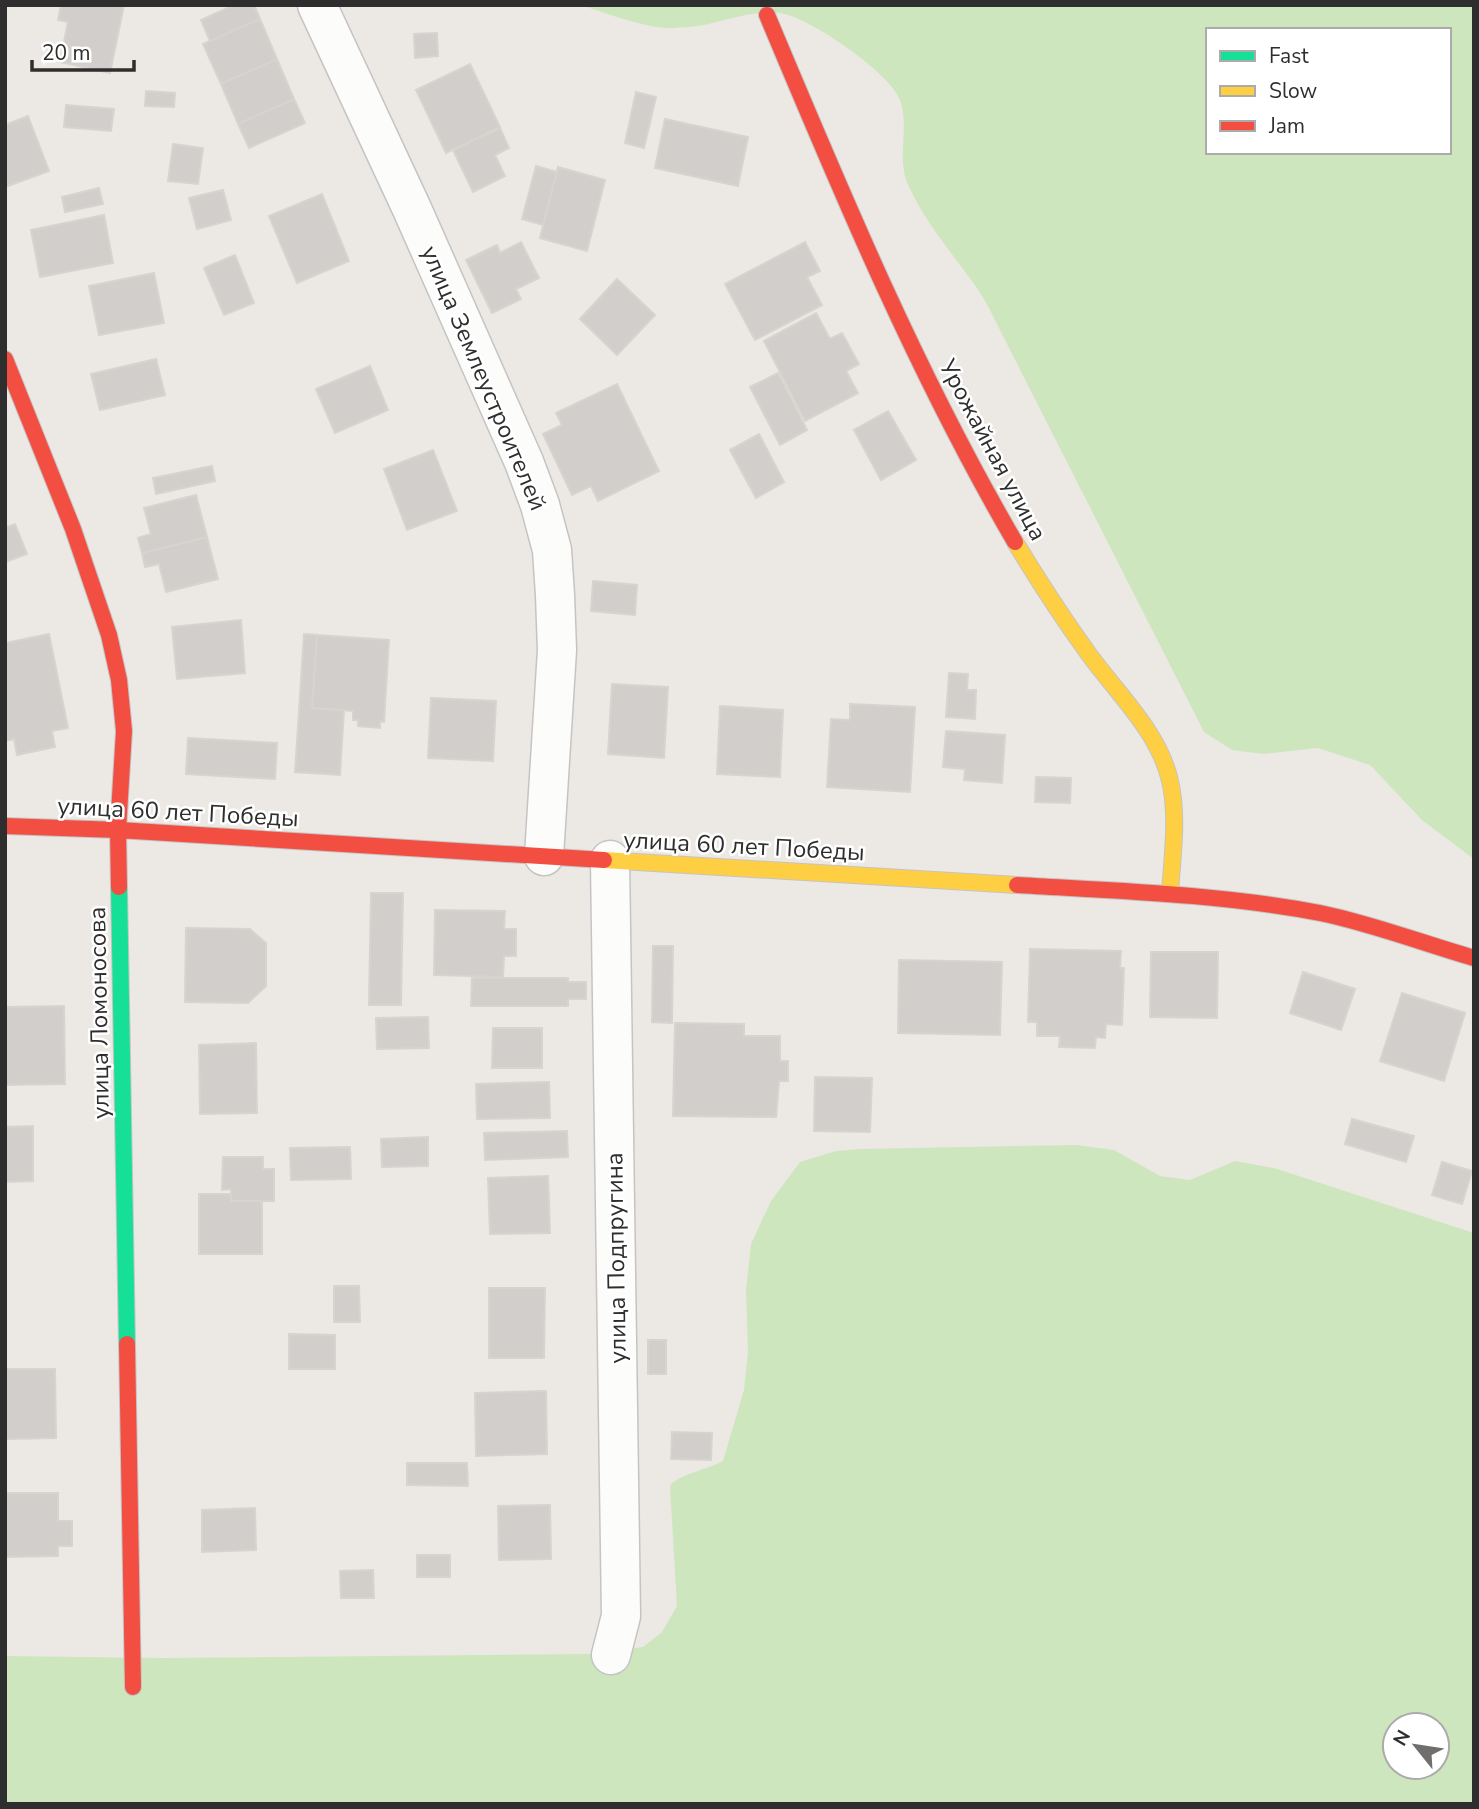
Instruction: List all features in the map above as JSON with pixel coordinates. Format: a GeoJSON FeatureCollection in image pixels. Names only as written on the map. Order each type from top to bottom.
{"type":"FeatureCollection","features":[{"type":"Feature","properties":{"kind":"street","name":"улица Землеустроителей"},"geometry":{"type":"LineString","coordinates":[[317,5],[412,209],[524,462],[540,505],[552,550],[557,650],[544,856]]}},
{"type":"Feature","properties":{"kind":"street","name":"Урожайная улица"},"geometry":{"type":"LineString","coordinates":[[767,15],[865,249],[946,416],[1014,540],[1053,603],[1156,743],[1170,777],[1170,894]]}},
{"type":"Feature","properties":{"kind":"street","name":"улица Ломоносова"},"geometry":{"type":"LineString","coordinates":[[5,359],[73,528],[109,635],[119,680],[124,730],[118,830],[133,1687]]}},
{"type":"Feature","properties":{"kind":"street","name":"улица 60 лет Победы"},"geometry":{"type":"LineString","coordinates":[[5,826],[118,830],[1170,894],[1323,914],[1474,958]]}},
{"type":"Feature","properties":{"kind":"street","name":"улица Подпругина"},"geometry":{"type":"LineString","coordinates":[[610,860],[621,1616],[611,1655]]}},
{"type":"Feature","properties":{"kind":"green space"},"geometry":{"type":"Polygon","coordinates":[[[581,5],[1474,5],[1474,859],[1422,820],[1370,765],[1318,748],[1263,754],[1232,750],[1204,732],[987,304],[931,225],[909,187],[903,165],[902,109],[899,98],[880,74],[827,34],[792,16],[780,13],[740,16],[674,28],[641,24],[581,5]]]}},
{"type":"Feature","properties":{"kind":"green space"},"geometry":{"type":"Polygon","coordinates":[[[1076,1145],[1114,1150],[1160,1176],[1190,1180],[1235,1161],[1274,1168],[1474,1233],[1474,1804],[5,1804],[5,1656],[164,1658],[589,1654],[643,1647],[662,1632],[677,1606],[670,1486],[679,1479],[723,1461],[744,1390],[748,1352],[746,1290],[751,1244],[771,1201],[800,1162],[836,1151],[1076,1145]]]}},
{"type":"Feature","properties":{"kind":"building"},"geometry":{"type":"Polygon","coordinates":[[[61,5],[124,5],[110,73],[60,62],[68,22],[58,20],[61,5]]]}},
{"type":"Feature","properties":{"kind":"building"},"geometry":{"type":"Polygon","coordinates":[[[234,5],[254,5],[260,19],[210,41],[201,20],[234,5]]]}},
{"type":"Feature","properties":{"kind":"building"},"geometry":{"type":"Polygon","coordinates":[[[260,19],[277,59],[221,84],[203,44],[260,19]]]}},
{"type":"Feature","properties":{"kind":"building"},"geometry":{"type":"Polygon","coordinates":[[[437,33],[438,56],[415,58],[414,34],[437,33]]]}},
{"type":"Feature","properties":{"kind":"building"},"geometry":{"type":"Polygon","coordinates":[[[277,59],[294,99],[238,124],[221,84],[277,59]]]}},
{"type":"Feature","properties":{"kind":"building"},"geometry":{"type":"Polygon","coordinates":[[[470,64],[500,127],[446,153],[416,90],[470,64]]]}},
{"type":"Feature","properties":{"kind":"building"},"geometry":{"type":"Polygon","coordinates":[[[146,91],[175,93],[174,107],[145,106],[146,91]]]}},
{"type":"Feature","properties":{"kind":"building"},"geometry":{"type":"Polygon","coordinates":[[[636,92],[656,97],[644,148],[625,143],[636,92]]]}},
{"type":"Feature","properties":{"kind":"building"},"geometry":{"type":"Polygon","coordinates":[[[294,99],[305,123],[249,148],[238,124],[294,99]]]}},
{"type":"Feature","properties":{"kind":"building"},"geometry":{"type":"Polygon","coordinates":[[[66,105],[114,109],[111,131],[64,127],[66,105]]]}},
{"type":"Feature","properties":{"kind":"building"},"geometry":{"type":"Polygon","coordinates":[[[28,116],[49,171],[5,187],[5,125],[28,116]]]}},
{"type":"Feature","properties":{"kind":"building"},"geometry":{"type":"Polygon","coordinates":[[[665,119],[748,137],[738,186],[655,168],[665,119]]]}},
{"type":"Feature","properties":{"kind":"building"},"geometry":{"type":"Polygon","coordinates":[[[500,128],[509,148],[495,155],[505,176],[473,192],[453,150],[500,128]]]}},
{"type":"Feature","properties":{"kind":"building"},"geometry":{"type":"Polygon","coordinates":[[[173,144],[203,148],[198,184],[168,181],[173,144]]]}},
{"type":"Feature","properties":{"kind":"building"},"geometry":{"type":"Polygon","coordinates":[[[536,166],[557,172],[543,225],[522,219],[536,166]]]}},
{"type":"Feature","properties":{"kind":"building"},"geometry":{"type":"Polygon","coordinates":[[[558,167],[605,180],[587,251],[540,238],[558,167]]]}},
{"type":"Feature","properties":{"kind":"building"},"geometry":{"type":"Polygon","coordinates":[[[99,188],[103,204],[65,212],[62,197],[99,188]]]}},
{"type":"Feature","properties":{"kind":"building"},"geometry":{"type":"Polygon","coordinates":[[[223,190],[231,220],[197,229],[189,198],[223,190]]]}},
{"type":"Feature","properties":{"kind":"building"},"geometry":{"type":"Polygon","coordinates":[[[322,194],[349,261],[297,283],[269,216],[322,194]]]}},
{"type":"Feature","properties":{"kind":"building"},"geometry":{"type":"Polygon","coordinates":[[[104,215],[113,263],[40,277],[31,230],[104,215]]]}},
{"type":"Feature","properties":{"kind":"building"},"geometry":{"type":"Polygon","coordinates":[[[521,242],[539,278],[516,289],[521,299],[492,313],[466,260],[497,245],[500,253],[521,242]]]}},
{"type":"Feature","properties":{"kind":"building"},"geometry":{"type":"Polygon","coordinates":[[[805,242],[820,271],[807,277],[822,305],[755,340],[725,284],[805,242]]]}},
{"type":"Feature","properties":{"kind":"building"},"geometry":{"type":"Polygon","coordinates":[[[235,255],[254,303],[224,315],[204,268],[235,255]]]}},
{"type":"Feature","properties":{"kind":"building"},"geometry":{"type":"Polygon","coordinates":[[[154,273],[164,323],[99,335],[89,286],[154,273]]]}},
{"type":"Feature","properties":{"kind":"building"},"geometry":{"type":"Polygon","coordinates":[[[617,279],[655,315],[617,355],[580,319],[617,279]]]}},
{"type":"Feature","properties":{"kind":"building"},"geometry":{"type":"Polygon","coordinates":[[[816,313],[830,339],[842,333],[859,364],[846,371],[858,393],[805,421],[764,341],[816,313]]]}},
{"type":"Feature","properties":{"kind":"building"},"geometry":{"type":"Polygon","coordinates":[[[156,359],[165,395],[100,410],[91,374],[156,359]]]}},
{"type":"Feature","properties":{"kind":"building"},"geometry":{"type":"Polygon","coordinates":[[[370,366],[388,410],[335,433],[316,389],[370,366]]]}},
{"type":"Feature","properties":{"kind":"building"},"geometry":{"type":"Polygon","coordinates":[[[778,373],[807,430],[780,445],[750,387],[778,373]]]}},
{"type":"Feature","properties":{"kind":"building"},"geometry":{"type":"Polygon","coordinates":[[[617,384],[659,471],[598,501],[591,486],[572,495],[543,434],[562,425],[556,413],[617,384]]]}},
{"type":"Feature","properties":{"kind":"building"},"geometry":{"type":"Polygon","coordinates":[[[888,411],[916,460],[881,480],[854,430],[888,411]]]}},
{"type":"Feature","properties":{"kind":"building"},"geometry":{"type":"Polygon","coordinates":[[[759,434],[784,482],[756,498],[730,450],[759,434]]]}},
{"type":"Feature","properties":{"kind":"building"},"geometry":{"type":"Polygon","coordinates":[[[433,450],[457,511],[407,530],[384,469],[433,450]]]}},
{"type":"Feature","properties":{"kind":"building"},"geometry":{"type":"Polygon","coordinates":[[[212,466],[215,481],[156,494],[153,478],[212,466]]]}},
{"type":"Feature","properties":{"kind":"building"},"geometry":{"type":"Polygon","coordinates":[[[196,495],[207,537],[142,553],[138,538],[151,534],[144,508],[196,495]]]}},
{"type":"Feature","properties":{"kind":"building"},"geometry":{"type":"Polygon","coordinates":[[[15,524],[27,554],[5,562],[5,528],[15,524]]]}},
{"type":"Feature","properties":{"kind":"building"},"geometry":{"type":"Polygon","coordinates":[[[207,537],[218,579],[166,592],[159,564],[145,567],[142,553],[207,537]]]}},
{"type":"Feature","properties":{"kind":"building"},"geometry":{"type":"Polygon","coordinates":[[[593,581],[637,585],[635,615],[591,611],[593,581]]]}},
{"type":"Feature","properties":{"kind":"building"},"geometry":{"type":"Polygon","coordinates":[[[241,620],[245,673],[177,679],[172,627],[241,620]]]}},
{"type":"Feature","properties":{"kind":"building"},"geometry":{"type":"Polygon","coordinates":[[[49,634],[68,728],[52,731],[55,747],[17,755],[14,739],[5,741],[5,643],[49,634]]]}},
{"type":"Feature","properties":{"kind":"building"},"geometry":{"type":"Polygon","coordinates":[[[304,634],[317,635],[312,708],[344,710],[340,775],[295,772],[304,634]]]}},
{"type":"Feature","properties":{"kind":"building"},"geometry":{"type":"Polygon","coordinates":[[[317,635],[389,640],[384,722],[380,721],[380,728],[358,726],[358,720],[353,720],[353,711],[312,708],[317,635]]]}},
{"type":"Feature","properties":{"kind":"building"},"geometry":{"type":"Polygon","coordinates":[[[949,673],[968,674],[967,690],[976,690],[975,719],[946,717],[949,673]]]}},
{"type":"Feature","properties":{"kind":"building"},"geometry":{"type":"Polygon","coordinates":[[[612,684],[668,687],[664,758],[608,754],[612,684]]]}},
{"type":"Feature","properties":{"kind":"building"},"geometry":{"type":"Polygon","coordinates":[[[431,698],[496,701],[493,761],[428,758],[431,698]]]}},
{"type":"Feature","properties":{"kind":"building"},"geometry":{"type":"Polygon","coordinates":[[[850,704],[915,707],[910,792],[827,787],[831,719],[850,720],[850,704]]]}},
{"type":"Feature","properties":{"kind":"building"},"geometry":{"type":"Polygon","coordinates":[[[720,706],[783,710],[780,777],[717,774],[720,706]]]}},
{"type":"Feature","properties":{"kind":"building"},"geometry":{"type":"Polygon","coordinates":[[[946,731],[1005,735],[1002,783],[964,780],[965,769],[943,767],[946,731]]]}},
{"type":"Feature","properties":{"kind":"building"},"geometry":{"type":"Polygon","coordinates":[[[188,738],[277,743],[275,779],[186,774],[188,738]]]}},
{"type":"Feature","properties":{"kind":"building"},"geometry":{"type":"Polygon","coordinates":[[[1036,777],[1071,778],[1070,803],[1035,802],[1036,777]]]}},
{"type":"Feature","properties":{"kind":"building"},"geometry":{"type":"Polygon","coordinates":[[[371,893],[403,893],[401,1005],[369,1005],[371,893]]]}},
{"type":"Feature","properties":{"kind":"building"},"geometry":{"type":"Polygon","coordinates":[[[435,910],[505,911],[504,929],[516,929],[516,956],[504,956],[503,977],[434,975],[435,910]]]}},
{"type":"Feature","properties":{"kind":"building"},"geometry":{"type":"Polygon","coordinates":[[[186,928],[250,929],[266,943],[266,986],[248,1003],[185,1002],[186,928]]]}},
{"type":"Feature","properties":{"kind":"building"},"geometry":{"type":"Polygon","coordinates":[[[653,946],[673,946],[672,1023],[652,1022],[653,946]]]}},
{"type":"Feature","properties":{"kind":"building"},"geometry":{"type":"Polygon","coordinates":[[[1030,949],[1121,951],[1120,968],[1124,968],[1122,1025],[1106,1024],[1105,1038],[1096,1037],[1095,1048],[1059,1047],[1060,1036],[1037,1036],[1037,1022],[1028,1022],[1030,949]]]}},
{"type":"Feature","properties":{"kind":"building"},"geometry":{"type":"Polygon","coordinates":[[[1151,952],[1218,952],[1217,1018],[1150,1017],[1151,952]]]}},
{"type":"Feature","properties":{"kind":"building"},"geometry":{"type":"Polygon","coordinates":[[[899,960],[1002,962],[1000,1035],[898,1033],[899,960]]]}},
{"type":"Feature","properties":{"kind":"building"},"geometry":{"type":"Polygon","coordinates":[[[1303,972],[1355,989],[1341,1030],[1290,1013],[1303,972]]]}},
{"type":"Feature","properties":{"kind":"building"},"geometry":{"type":"Polygon","coordinates":[[[472,978],[568,978],[568,982],[586,982],[586,999],[568,999],[568,1006],[471,1006],[472,978]]]}},
{"type":"Feature","properties":{"kind":"building"},"geometry":{"type":"Polygon","coordinates":[[[1402,993],[1465,1013],[1444,1081],[1380,1061],[1402,993]]]}},
{"type":"Feature","properties":{"kind":"building"},"geometry":{"type":"Polygon","coordinates":[[[64,1006],[65,1084],[5,1085],[5,1007],[64,1006]]]}},
{"type":"Feature","properties":{"kind":"building"},"geometry":{"type":"Polygon","coordinates":[[[428,1017],[429,1048],[377,1049],[376,1018],[428,1017]]]}},
{"type":"Feature","properties":{"kind":"building"},"geometry":{"type":"Polygon","coordinates":[[[675,1023],[744,1024],[744,1036],[780,1036],[780,1061],[788,1061],[788,1081],[779,1081],[776,1117],[673,1116],[675,1023]]]}},
{"type":"Feature","properties":{"kind":"building"},"geometry":{"type":"Polygon","coordinates":[[[493,1028],[542,1028],[542,1068],[492,1068],[493,1028]]]}},
{"type":"Feature","properties":{"kind":"building"},"geometry":{"type":"Polygon","coordinates":[[[256,1043],[257,1113],[200,1114],[199,1045],[256,1043]]]}},
{"type":"Feature","properties":{"kind":"building"},"geometry":{"type":"Polygon","coordinates":[[[815,1077],[872,1078],[870,1132],[814,1131],[815,1077]]]}},
{"type":"Feature","properties":{"kind":"building"},"geometry":{"type":"Polygon","coordinates":[[[549,1082],[550,1118],[477,1119],[476,1084],[549,1082]]]}},
{"type":"Feature","properties":{"kind":"building"},"geometry":{"type":"Polygon","coordinates":[[[1352,1119],[1414,1136],[1406,1162],[1345,1144],[1352,1119]]]}},
{"type":"Feature","properties":{"kind":"building"},"geometry":{"type":"Polygon","coordinates":[[[33,1126],[33,1181],[5,1182],[5,1127],[33,1126]]]}},
{"type":"Feature","properties":{"kind":"building"},"geometry":{"type":"Polygon","coordinates":[[[567,1131],[568,1157],[485,1160],[484,1133],[567,1131]]]}},
{"type":"Feature","properties":{"kind":"building"},"geometry":{"type":"Polygon","coordinates":[[[428,1137],[428,1166],[382,1167],[381,1139],[428,1137]]]}},
{"type":"Feature","properties":{"kind":"building"},"geometry":{"type":"Polygon","coordinates":[[[350,1147],[351,1179],[291,1180],[290,1148],[350,1147]]]}},
{"type":"Feature","properties":{"kind":"building"},"geometry":{"type":"Polygon","coordinates":[[[223,1157],[263,1157],[263,1169],[274,1169],[274,1201],[231,1201],[231,1189],[222,1190],[223,1157]]]}},
{"type":"Feature","properties":{"kind":"building"},"geometry":{"type":"Polygon","coordinates":[[[1442,1162],[1472,1171],[1462,1204],[1432,1195],[1442,1162]]]}},
{"type":"Feature","properties":{"kind":"building"},"geometry":{"type":"Polygon","coordinates":[[[548,1176],[550,1233],[490,1234],[488,1178],[548,1176]]]}},
{"type":"Feature","properties":{"kind":"building"},"geometry":{"type":"Polygon","coordinates":[[[199,1194],[231,1194],[231,1201],[262,1201],[262,1254],[199,1254],[199,1194]]]}},
{"type":"Feature","properties":{"kind":"building"},"geometry":{"type":"Polygon","coordinates":[[[334,1286],[359,1286],[360,1322],[334,1322],[334,1286]]]}},
{"type":"Feature","properties":{"kind":"building"},"geometry":{"type":"Polygon","coordinates":[[[489,1288],[545,1288],[544,1358],[489,1358],[489,1288]]]}},
{"type":"Feature","properties":{"kind":"building"},"geometry":{"type":"Polygon","coordinates":[[[289,1334],[335,1335],[335,1369],[289,1369],[289,1334]]]}},
{"type":"Feature","properties":{"kind":"building"},"geometry":{"type":"Polygon","coordinates":[[[648,1340],[666,1340],[666,1374],[648,1374],[648,1340]]]}},
{"type":"Feature","properties":{"kind":"building"},"geometry":{"type":"Polygon","coordinates":[[[5,1369],[55,1369],[56,1438],[5,1439],[5,1369]]]}},
{"type":"Feature","properties":{"kind":"building"},"geometry":{"type":"Polygon","coordinates":[[[546,1391],[547,1454],[476,1456],[475,1393],[546,1391]]]}},
{"type":"Feature","properties":{"kind":"building"},"geometry":{"type":"Polygon","coordinates":[[[672,1432],[712,1433],[711,1460],[671,1459],[672,1432]]]}},
{"type":"Feature","properties":{"kind":"building"},"geometry":{"type":"Polygon","coordinates":[[[407,1463],[467,1463],[468,1486],[407,1485],[407,1463]]]}},
{"type":"Feature","properties":{"kind":"building"},"geometry":{"type":"Polygon","coordinates":[[[6,1493],[58,1493],[58,1521],[72,1521],[72,1546],[58,1546],[58,1556],[6,1557],[6,1493]]]}},
{"type":"Feature","properties":{"kind":"building"},"geometry":{"type":"Polygon","coordinates":[[[550,1505],[551,1559],[499,1560],[498,1506],[550,1505]]]}},
{"type":"Feature","properties":{"kind":"building"},"geometry":{"type":"Polygon","coordinates":[[[255,1508],[256,1550],[202,1552],[202,1510],[255,1508]]]}},
{"type":"Feature","properties":{"kind":"building"},"geometry":{"type":"Polygon","coordinates":[[[417,1555],[450,1555],[450,1577],[417,1577],[417,1555]]]}},
{"type":"Feature","properties":{"kind":"building"},"geometry":{"type":"Polygon","coordinates":[[[373,1570],[374,1598],[341,1598],[340,1571],[373,1570]]]}},
{"type":"Feature","properties":{"kind":"traffic: fast"},"geometry":{"type":"LineString","coordinates":[[119,887],[127,1344]]}},
{"type":"Feature","properties":{"kind":"traffic: slow"},"geometry":{"type":"LineString","coordinates":[[1015,542],[1078,639],[1145,727],[1163,760],[1174,806],[1170,894]]}},
{"type":"Feature","properties":{"kind":"traffic: slow"},"geometry":{"type":"LineString","coordinates":[[604,860],[1017,885]]}},
{"type":"Feature","properties":{"kind":"traffic: jam"},"geometry":{"type":"LineString","coordinates":[[767,15],[913,349],[1015,542]]}},
{"type":"Feature","properties":{"kind":"traffic: jam"},"geometry":{"type":"LineString","coordinates":[[5,359],[73,529],[109,635],[119,680],[124,731],[118,830],[119,887]]}},
{"type":"Feature","properties":{"kind":"traffic: jam"},"geometry":{"type":"LineString","coordinates":[[5,826],[118,830],[604,860]]}},
{"type":"Feature","properties":{"kind":"traffic: jam"},"geometry":{"type":"LineString","coordinates":[[1017,885],[1169,894],[1283,907],[1358,922],[1474,958]]}},
{"type":"Feature","properties":{"kind":"traffic: jam"},"geometry":{"type":"LineString","coordinates":[[127,1344],[133,1687]]}}]}
